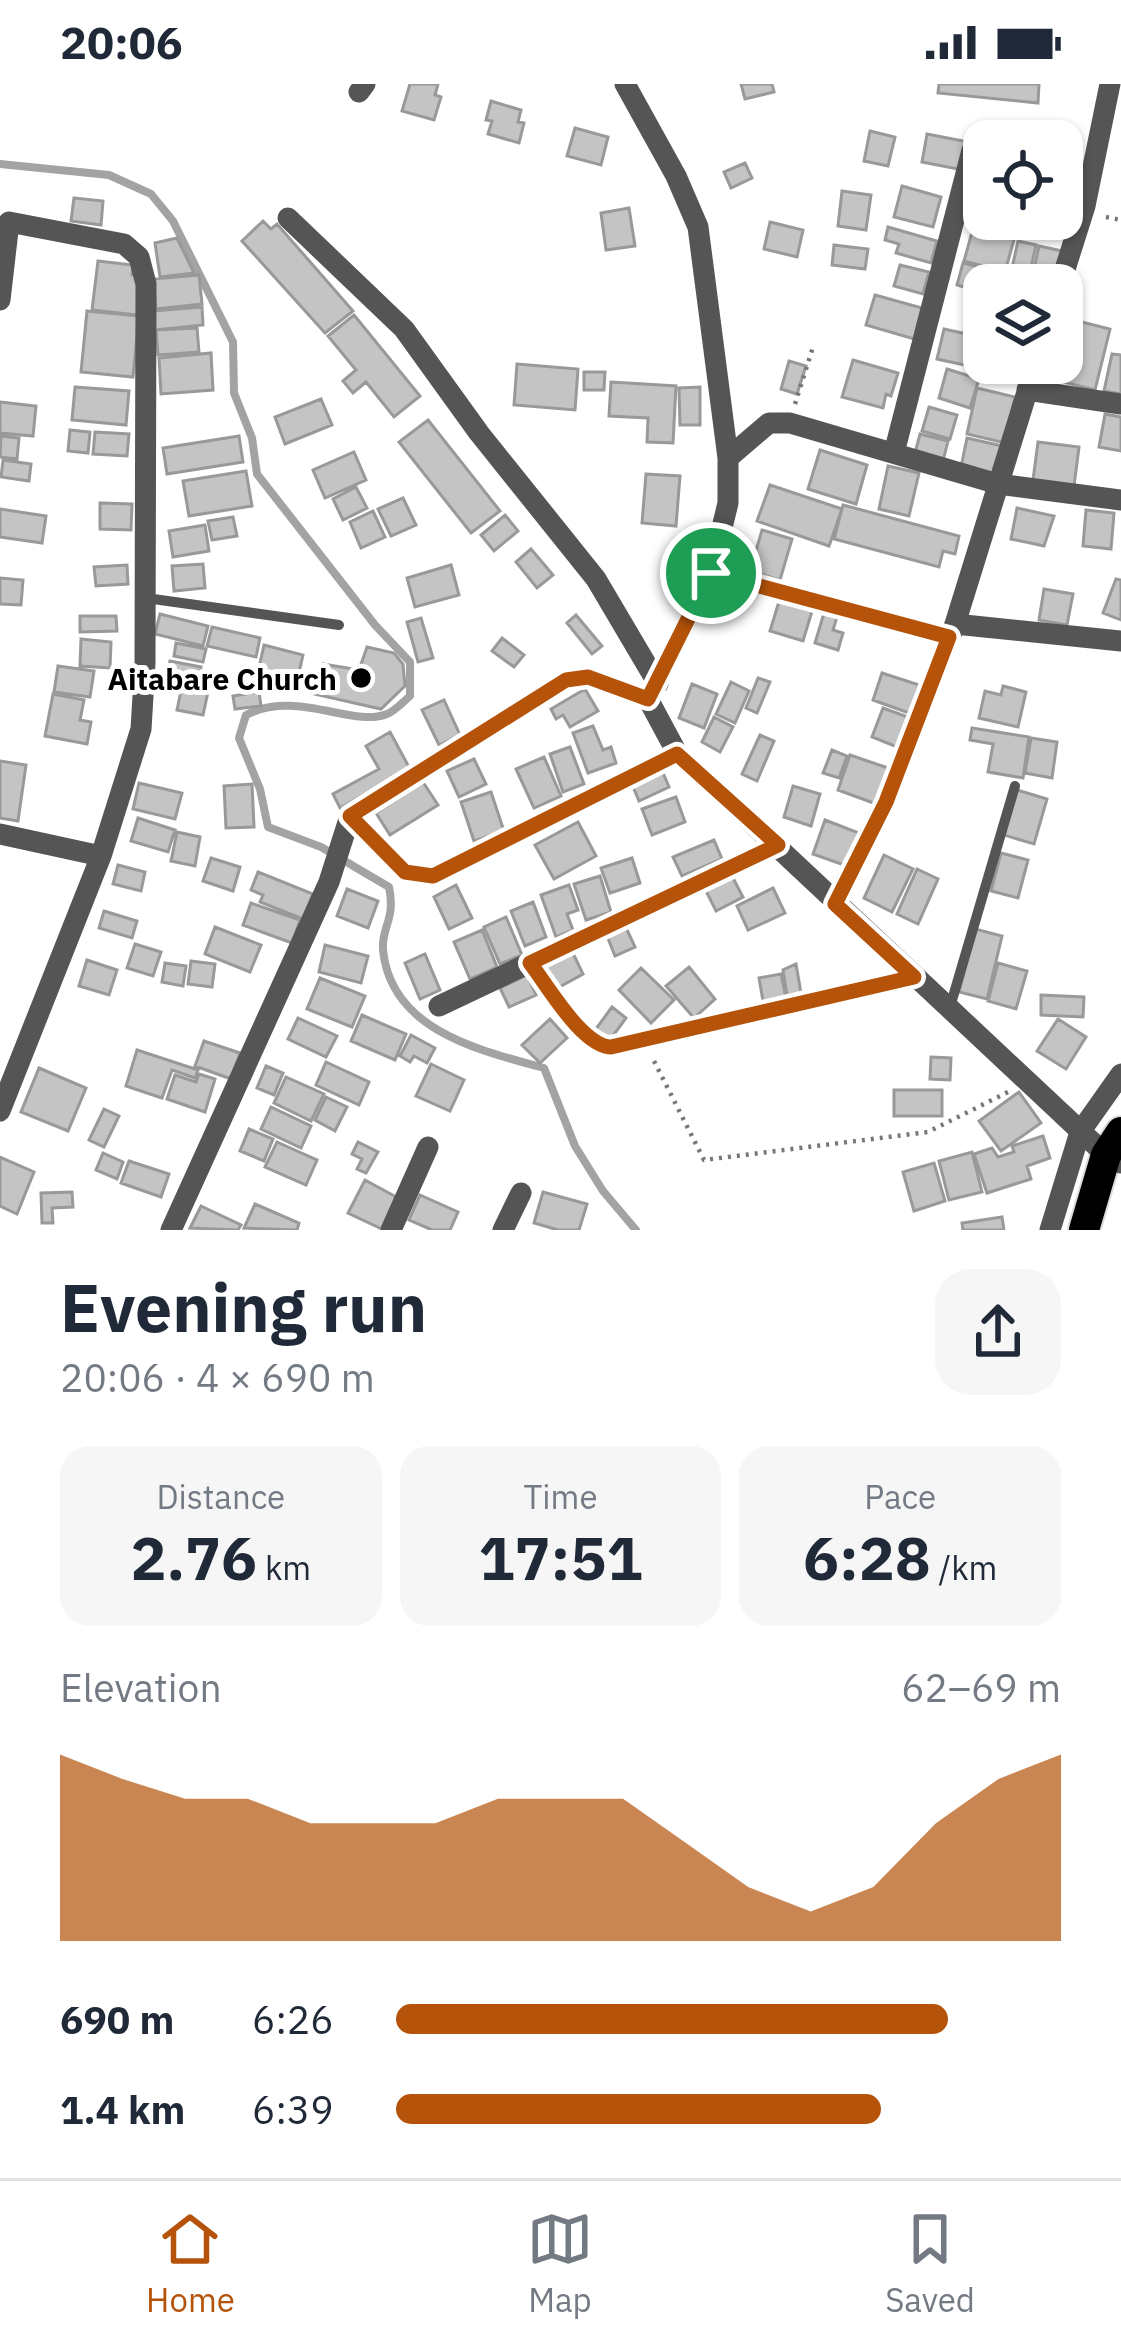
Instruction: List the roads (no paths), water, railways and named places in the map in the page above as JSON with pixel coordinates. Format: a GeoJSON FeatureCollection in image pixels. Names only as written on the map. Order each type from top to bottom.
{"type":"FeatureCollection","features":[{"type":"Feature","properties":{"kind":"main road"},"geometry":{"type":"LineString","coordinates":[[1084,1230],[1116,1150]]}},
{"type":"Feature","properties":{"kind":"street"},"geometry":{"type":"LineString","coordinates":[[625,84],[698,227],[728,458],[728,502],[711,573],[653,691]]}},
{"type":"Feature","properties":{"kind":"street"},"geometry":{"type":"LineString","coordinates":[[1067,264],[1111,130],[1110,84]]}},
{"type":"Feature","properties":{"kind":"street"},"geometry":{"type":"LineString","coordinates":[[894,453],[963,185]]}},
{"type":"Feature","properties":{"kind":"street"},"geometry":{"type":"LineString","coordinates":[[288,218],[404,329],[478,433],[596,579],[653,691],[677,754],[1080,1132],[1116,1150]]}},
{"type":"Feature","properties":{"kind":"street"},"geometry":{"type":"LineString","coordinates":[[0,300],[9,222],[124,244],[139,256],[146,284],[141,729],[101,856],[0,1111]]}},
{"type":"Feature","properties":{"kind":"street"},"geometry":{"type":"LineString","coordinates":[[835,904],[886,802],[952,630],[1029,384]]}},
{"type":"Feature","properties":{"kind":"street"},"geometry":{"type":"LineString","coordinates":[[1027,390],[1121,404]]}},
{"type":"Feature","properties":{"kind":"street"},"geometry":{"type":"LineString","coordinates":[[728,458],[759,430],[780,422],[998,484],[1121,500]]}},
{"type":"Feature","properties":{"kind":"street"},"geometry":{"type":"LineString","coordinates":[[711,573],[952,630],[1121,641]]}},
{"type":"Feature","properties":{"kind":"street"},"geometry":{"type":"LineString","coordinates":[[171,1230],[328,881],[345,825],[566,680],[588,677],[653,691]]}},
{"type":"Feature","properties":{"kind":"street"},"geometry":{"type":"LineString","coordinates":[[345,825],[405,872],[433,876],[677,754]]}},
{"type":"Feature","properties":{"kind":"street"},"geometry":{"type":"LineString","coordinates":[[0,834],[101,856]]}},
{"type":"Feature","properties":{"kind":"street"},"geometry":{"type":"LineString","coordinates":[[440,1006],[778,845]]}},
{"type":"Feature","properties":{"kind":"street"},"geometry":{"type":"LineString","coordinates":[[530,963],[586,1037],[599,1046],[644,1040],[914,977]]}},
{"type":"Feature","properties":{"kind":"street"},"geometry":{"type":"LineString","coordinates":[[1050,1230],[1080,1132],[1121,1073]]}},
{"type":"Feature","properties":{"kind":"street"},"geometry":{"type":"LineString","coordinates":[[391,1230],[428,1147]]}},
{"type":"Feature","properties":{"kind":"street"},"geometry":{"type":"LineString","coordinates":[[503,1230],[521,1193]]}},
{"type":"Feature","properties":{"kind":"lane"},"geometry":{"type":"LineString","coordinates":[[142,597],[339,625]]}},
{"type":"Feature","properties":{"kind":"lane"},"geometry":{"type":"LineString","coordinates":[[950,1011],[998,833],[1016,786]]}},
{"type":"Feature","properties":{"kind":"waterway"},"geometry":{"type":"LineString","coordinates":[[0,164],[109,175],[151,194],[173,221],[233,342],[234,393],[252,438],[257,474],[375,625],[410,662],[410,696],[387,714],[358,716],[284,706],[246,715],[239,738],[260,789],[268,827],[321,847],[389,887],[391,908],[383,950],[402,1000],[420,1018],[466,1044],[544,1068],[575,1146],[603,1191],[636,1230]]}},
{"type":"Feature","properties":{"kind":"place","name":"Aitabare Church"},"geometry":{"type":"Point","coordinates":[361,678]}}]}
